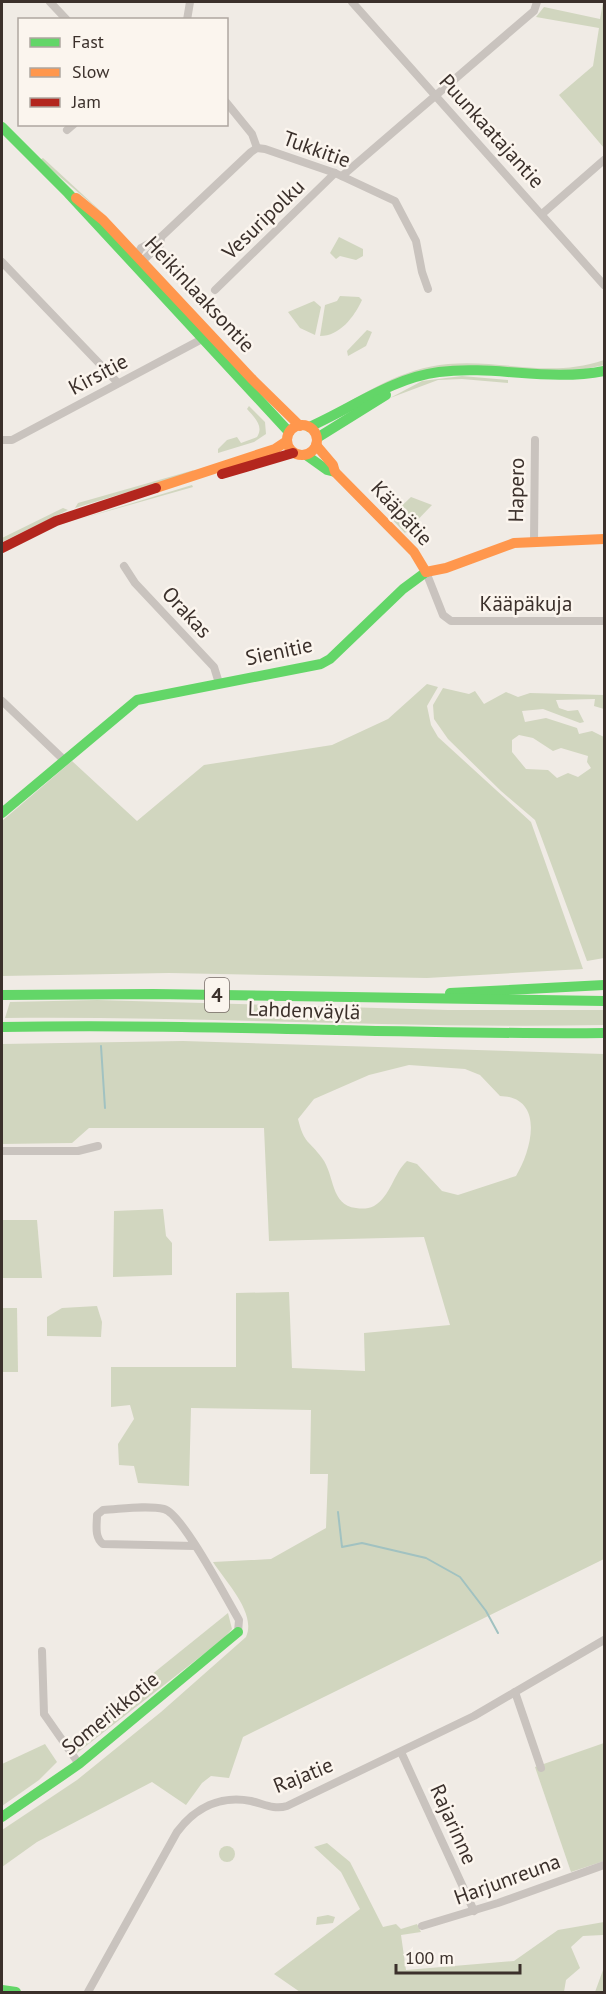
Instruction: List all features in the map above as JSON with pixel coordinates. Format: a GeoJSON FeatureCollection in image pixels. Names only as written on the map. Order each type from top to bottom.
{"type":"FeatureCollection","features":[{"type":"Feature","properties":{"kind":"main road","name":"Heikinlaaksontie"},"geometry":{"type":"LineString","coordinates":[[2,128],[138,261],[264,402],[288,437],[293,453]]}},
{"type":"Feature","properties":{"kind":"main road","name":"Heikinlaaksontie"},"geometry":{"type":"LineString","coordinates":[[206,337],[304,426],[317,442]]}},
{"type":"Feature","properties":{"kind":"main road"},"geometry":{"type":"LineString","coordinates":[[2,548],[56,521],[275,449],[304,426],[405,378],[458,370],[564,378],[604,371]]}},
{"type":"Feature","properties":{"kind":"main road"},"geometry":{"type":"LineString","coordinates":[[165,486],[183,485],[293,453],[306,455],[317,442],[415,377]]}},
{"type":"Feature","properties":{"kind":"main road","name":"Kääpätie"},"geometry":{"type":"LineString","coordinates":[[317,442],[333,465],[335,472],[414,552],[426,572]]}},
{"type":"Feature","properties":{"kind":"main road","name":"Kääpätie"},"geometry":{"type":"LineString","coordinates":[[306,455],[327,470],[335,472]]}},
{"type":"Feature","properties":{"kind":"main road","name":"Sienitie"},"geometry":{"type":"LineString","coordinates":[[2,813],[137,700],[313,667],[330,659],[403,589],[426,572],[446,568],[495,548],[534,541],[604,539]]}},
{"type":"Feature","properties":{"kind":"main road"},"geometry":{"type":"LineString","coordinates":[[385,999],[438,993],[604,985]]}},
{"type":"Feature","properties":{"kind":"main road","name":"Lahdenväylä"},"geometry":{"type":"LineString","coordinates":[[2,995],[158,993],[385,999],[604,1001]]}},
{"type":"Feature","properties":{"kind":"main road","name":"Lahdenväylä"},"geometry":{"type":"LineString","coordinates":[[2,1027],[149,1025],[558,1034],[604,1033]]}},
{"type":"Feature","properties":{"kind":"main road"},"geometry":{"type":"LineString","coordinates":[[558,1034],[604,1038]]}},
{"type":"Feature","properties":{"kind":"main road","name":"Somerikkotie"},"geometry":{"type":"LineString","coordinates":[[2,1817],[79,1764],[238,1632]]}},
{"type":"Feature","properties":{"kind":"main road"},"geometry":{"type":"LineString","coordinates":[[2,1990],[16,1992]]}},
{"type":"Feature","properties":{"kind":"street"},"geometry":{"type":"LineString","coordinates":[[50,2],[65,18]]}},
{"type":"Feature","properties":{"kind":"street"},"geometry":{"type":"LineString","coordinates":[[187,18],[190,2]]}},
{"type":"Feature","properties":{"kind":"street","name":"Puunkaatajantie"},"geometry":{"type":"LineString","coordinates":[[352,2],[604,285]]}},
{"type":"Feature","properties":{"kind":"street","name":"Vesuripolku"},"geometry":{"type":"LineString","coordinates":[[215,290],[339,175],[436,96],[534,11],[537,2]]}},
{"type":"Feature","properties":{"kind":"street"},"geometry":{"type":"LineString","coordinates":[[228,104],[252,134],[257,148]]}},
{"type":"Feature","properties":{"kind":"street","name":"Tukkitie"},"geometry":{"type":"LineString","coordinates":[[138,261],[155,238],[161,237],[257,148],[339,175],[389,198],[399,206],[416,241],[428,289]]}},
{"type":"Feature","properties":{"kind":"street"},"geometry":{"type":"LineString","coordinates":[[542,214],[604,160]]}},
{"type":"Feature","properties":{"kind":"street","name":"Tukkitie"},"geometry":{"type":"LineString","coordinates":[[138,261],[160,245],[161,237]]}},
{"type":"Feature","properties":{"kind":"street"},"geometry":{"type":"LineString","coordinates":[[2,262],[118,383]]}},
{"type":"Feature","properties":{"kind":"street","name":"Kirsitie"},"geometry":{"type":"LineString","coordinates":[[2,441],[12,440],[206,337]]}},
{"type":"Feature","properties":{"kind":"street","name":"Hapero"},"geometry":{"type":"LineString","coordinates":[[534,541],[535,440]]}},
{"type":"Feature","properties":{"kind":"street","name":"Orakas"},"geometry":{"type":"LineString","coordinates":[[124,566],[135,583],[214,667],[219,683]]}},
{"type":"Feature","properties":{"kind":"street","name":"Kääpätie"},"geometry":{"type":"LineString","coordinates":[[426,572],[437,602],[447,619]]}},
{"type":"Feature","properties":{"kind":"street","name":"Kääpäkuja"},"geometry":{"type":"LineString","coordinates":[[447,619],[604,621]]}},
{"type":"Feature","properties":{"kind":"street"},"geometry":{"type":"LineString","coordinates":[[2,701],[64,760]]}},
{"type":"Feature","properties":{"kind":"street"},"geometry":{"type":"LineString","coordinates":[[2,1151],[78,1151],[98,1146]]}},
{"type":"Feature","properties":{"kind":"street"},"geometry":{"type":"LineString","coordinates":[[195,1546],[110,1546],[98,1540],[97,1515],[103,1509],[162,1508],[182,1522],[239,1620],[238,1632]]}},
{"type":"Feature","properties":{"kind":"street","name":"Rajatie"},"geometry":{"type":"LineString","coordinates":[[88,1992],[177,1832],[194,1813],[206,1806],[232,1799],[280,1808],[401,1752],[515,1692],[604,1640]]}},
{"type":"Feature","properties":{"kind":"street"},"geometry":{"type":"LineString","coordinates":[[42,1651],[44,1714],[79,1764]]}},
{"type":"Feature","properties":{"kind":"street"},"geometry":{"type":"LineString","coordinates":[[515,1692],[541,1768]]}},
{"type":"Feature","properties":{"kind":"street","name":"Rajarinne"},"geometry":{"type":"LineString","coordinates":[[401,1752],[474,1911]]}},
{"type":"Feature","properties":{"kind":"street","name":"Harjunreuna"},"geometry":{"type":"LineString","coordinates":[[422,1926],[474,1911],[604,1865]]}},
{"type":"Feature","properties":{"kind":"green space"},"geometry":{"type":"Polygon","coordinates":[[[603,2],[604,148],[559,95],[593,66],[599,28],[536,17],[544,7],[600,19],[603,2]]]}},
{"type":"Feature","properties":{"kind":"green space"},"geometry":{"type":"Polygon","coordinates":[[[43,158],[106,216],[40,160],[43,158]]]}},
{"type":"Feature","properties":{"kind":"green space"},"geometry":{"type":"Polygon","coordinates":[[[339,237],[363,249],[363,256],[356,260],[340,256],[336,259],[330,253],[339,237]]]}},
{"type":"Feature","properties":{"kind":"green space"},"geometry":{"type":"Polygon","coordinates":[[[340,296],[359,297],[362,300],[346,324],[334,333],[320,336],[325,305],[337,301],[340,296]]]}},
{"type":"Feature","properties":{"kind":"green space"},"geometry":{"type":"Polygon","coordinates":[[[314,301],[321,307],[315,335],[300,328],[288,312],[314,301]]]}},
{"type":"Feature","properties":{"kind":"green space"},"geometry":{"type":"Polygon","coordinates":[[[367,330],[372,332],[366,346],[348,356],[347,351],[367,330]]]}},
{"type":"Feature","properties":{"kind":"green space"},"geometry":{"type":"Polygon","coordinates":[[[604,360],[604,365],[572,372],[453,366],[326,415],[399,376],[431,366],[468,363],[564,368],[604,360]]]}},
{"type":"Feature","properties":{"kind":"green space"},"geometry":{"type":"Polygon","coordinates":[[[462,376],[508,380],[508,383],[462,379],[438,380],[390,398],[422,381],[462,376]]]}},
{"type":"Feature","properties":{"kind":"green space"},"geometry":{"type":"Polygon","coordinates":[[[249,406],[265,422],[266,434],[254,442],[218,453],[218,449],[227,440],[237,437],[241,443],[257,437],[260,429],[256,419],[247,409],[249,406]]]}},
{"type":"Feature","properties":{"kind":"green space"},"geometry":{"type":"Polygon","coordinates":[[[194,470],[191,473],[75,508],[78,503],[194,470]]]}},
{"type":"Feature","properties":{"kind":"green space"},"geometry":{"type":"Polygon","coordinates":[[[192,485],[193,487],[80,519],[192,485]]]}},
{"type":"Feature","properties":{"kind":"green space"},"geometry":{"type":"Polygon","coordinates":[[[411,497],[432,505],[405,533],[390,517],[411,497]]]}},
{"type":"Feature","properties":{"kind":"green space"},"geometry":{"type":"Polygon","coordinates":[[[63,508],[68,510],[2,542],[2,538],[63,508]]]}},
{"type":"Feature","properties":{"kind":"green space"},"geometry":{"type":"Polygon","coordinates":[[[427,684],[438,687],[427,706],[431,725],[438,737],[531,822],[583,969],[427,978],[169,973],[2,976],[2,821],[72,761],[137,821],[204,765],[332,745],[388,719],[427,684]]]}},
{"type":"Feature","properties":{"kind":"green space"},"geometry":{"type":"Polygon","coordinates":[[[443,688],[469,694],[475,691],[484,704],[506,692],[518,697],[530,693],[604,695],[604,709],[594,706],[595,699],[556,700],[559,708],[568,711],[578,710],[584,722],[580,723],[543,709],[522,711],[525,722],[546,718],[577,728],[579,734],[592,731],[604,737],[604,958],[587,961],[535,820],[501,791],[448,739],[434,719],[433,705],[443,688]],[[519,735],[512,740],[512,752],[526,769],[548,770],[557,778],[568,773],[578,777],[591,768],[587,762],[588,756],[561,748],[553,751],[533,738],[519,735]]]}},
{"type":"Feature","properties":{"kind":"green space"},"geometry":{"type":"Polygon","coordinates":[[[97,1000],[448,1010],[604,1010],[604,1025],[529,1026],[5,1018],[10,1002],[97,1000]]]}},
{"type":"Feature","properties":{"kind":"green space"},"geometry":{"type":"Polygon","coordinates":[[[183,1041],[604,1054],[604,1559],[243,1737],[229,1778],[211,1776],[202,1783],[186,1805],[152,1782],[37,1842],[2,1867],[2,1830],[77,1780],[161,1712],[246,1637],[248,1628],[244,1608],[213,1562],[271,1559],[326,1528],[328,1474],[310,1474],[311,1410],[191,1408],[189,1486],[138,1483],[134,1466],[119,1465],[118,1444],[134,1419],[130,1405],[111,1407],[111,1367],[236,1367],[236,1293],[289,1292],[292,1368],[365,1371],[364,1333],[450,1325],[424,1237],[269,1241],[264,1128],[89,1128],[72,1143],[2,1144],[2,1044],[183,1041]],[[409,1065],[369,1075],[314,1099],[298,1119],[300,1127],[305,1138],[326,1165],[337,1195],[342,1201],[356,1208],[374,1206],[384,1197],[407,1161],[417,1164],[442,1191],[458,1195],[516,1176],[527,1153],[530,1140],[529,1115],[524,1105],[514,1099],[500,1096],[480,1075],[465,1069],[409,1065]]]}},
{"type":"Feature","properties":{"kind":"green space"},"geometry":{"type":"Polygon","coordinates":[[[163,1209],[166,1236],[172,1243],[172,1275],[113,1277],[114,1211],[163,1209]]]}},
{"type":"Feature","properties":{"kind":"green space"},"geometry":{"type":"Polygon","coordinates":[[[2,1220],[37,1220],[42,1278],[2,1278],[2,1220]]]}},
{"type":"Feature","properties":{"kind":"green space"},"geometry":{"type":"Polygon","coordinates":[[[97,1306],[102,1322],[101,1337],[47,1336],[47,1317],[62,1308],[97,1306]]]}},
{"type":"Feature","properties":{"kind":"green space"},"geometry":{"type":"Polygon","coordinates":[[[2,1308],[17,1308],[18,1372],[2,1372],[2,1308]]]}},
{"type":"Feature","properties":{"kind":"green space"},"geometry":{"type":"Polygon","coordinates":[[[228,1613],[232,1629],[223,1639],[77,1753],[68,1742],[228,1613]]]}},
{"type":"Feature","properties":{"kind":"green space"},"geometry":{"type":"Polygon","coordinates":[[[604,1743],[604,1861],[571,1872],[535,1767],[604,1743]]]}},
{"type":"Feature","properties":{"kind":"green space"},"geometry":{"type":"Polygon","coordinates":[[[45,1744],[57,1762],[39,1780],[2,1806],[2,1764],[45,1744]]]}},
{"type":"Feature","properties":{"kind":"green space"},"geometry":{"type":"Polygon","coordinates":[[[327,1843],[350,1862],[383,1927],[396,1924],[401,1929],[417,1924],[421,1932],[401,1935],[406,1970],[514,1961],[558,1930],[604,1922],[604,1992],[595,1992],[603,1970],[603,1935],[583,1936],[571,1947],[580,1968],[566,1980],[564,1992],[300,1992],[274,1974],[360,1909],[341,1872],[314,1847],[327,1843]]]}},
{"type":"Feature","properties":{"kind":"green space"},"geometry":{"type":"Polygon","coordinates":[[[227,1846],[233,1848],[235,1854],[233,1860],[227,1862],[221,1860],[219,1854],[221,1848],[227,1846]]]}},
{"type":"Feature","properties":{"kind":"green space"},"geometry":{"type":"Polygon","coordinates":[[[328,1915],[335,1917],[333,1923],[316,1925],[317,1917],[328,1915]]]}},
{"type":"Feature","properties":{"kind":"waterway"},"geometry":{"type":"LineString","coordinates":[[101,1046],[105,1108]]}},
{"type":"Feature","properties":{"kind":"waterway"},"geometry":{"type":"LineString","coordinates":[[338,1512],[342,1547],[362,1543],[426,1558],[460,1577],[486,1611],[498,1633]]}},
{"type":"Feature","properties":{"kind":"traffic: fast"},"geometry":{"type":"LineString","coordinates":[[2,127],[68,193],[289,432]]}},
{"type":"Feature","properties":{"kind":"traffic: fast"},"geometry":{"type":"LineString","coordinates":[[309,427],[389,387],[422,375],[460,370],[562,375],[604,371]]}},
{"type":"Feature","properties":{"kind":"traffic: fast"},"geometry":{"type":"LineString","coordinates":[[317,438],[386,395]]}},
{"type":"Feature","properties":{"kind":"traffic: fast"},"geometry":{"type":"LineString","coordinates":[[306,455],[327,470],[335,472]]}},
{"type":"Feature","properties":{"kind":"traffic: fast"},"geometry":{"type":"LineString","coordinates":[[2,813],[137,700],[321,664],[330,659],[403,589],[426,572]]}},
{"type":"Feature","properties":{"kind":"traffic: fast"},"geometry":{"type":"LineString","coordinates":[[450,993],[604,985]]}},
{"type":"Feature","properties":{"kind":"traffic: fast"},"geometry":{"type":"LineString","coordinates":[[2,995],[153,994],[604,1001]]}},
{"type":"Feature","properties":{"kind":"traffic: fast"},"geometry":{"type":"LineString","coordinates":[[2,1027],[604,1033]]}},
{"type":"Feature","properties":{"kind":"traffic: fast"},"geometry":{"type":"LineString","coordinates":[[2,1817],[79,1764],[238,1632]]}},
{"type":"Feature","properties":{"kind":"traffic: fast"},"geometry":{"type":"LineString","coordinates":[[2,1990],[16,1992]]}},
{"type":"Feature","properties":{"kind":"traffic: slow"},"geometry":{"type":"LineString","coordinates":[[76,198],[103,220],[253,380],[300,426]]}},
{"type":"Feature","properties":{"kind":"traffic: slow"},"geometry":{"type":"LineString","coordinates":[[302,425],[313,429],[317,440],[313,451],[302,455],[291,451],[287,440],[291,429],[302,425]]}},
{"type":"Feature","properties":{"kind":"traffic: slow"},"geometry":{"type":"LineString","coordinates":[[156,488],[275,449],[287,441]]}},
{"type":"Feature","properties":{"kind":"traffic: slow"},"geometry":{"type":"LineString","coordinates":[[316,445],[333,465],[335,472],[414,552],[426,572]]}},
{"type":"Feature","properties":{"kind":"traffic: slow"},"geometry":{"type":"LineString","coordinates":[[426,572],[446,568],[514,543],[604,539]]}},
{"type":"Feature","properties":{"kind":"traffic: jam"},"geometry":{"type":"LineString","coordinates":[[222,474],[293,453]]}},
{"type":"Feature","properties":{"kind":"traffic: jam"},"geometry":{"type":"LineString","coordinates":[[2,548],[56,521],[156,488]]}}]}
